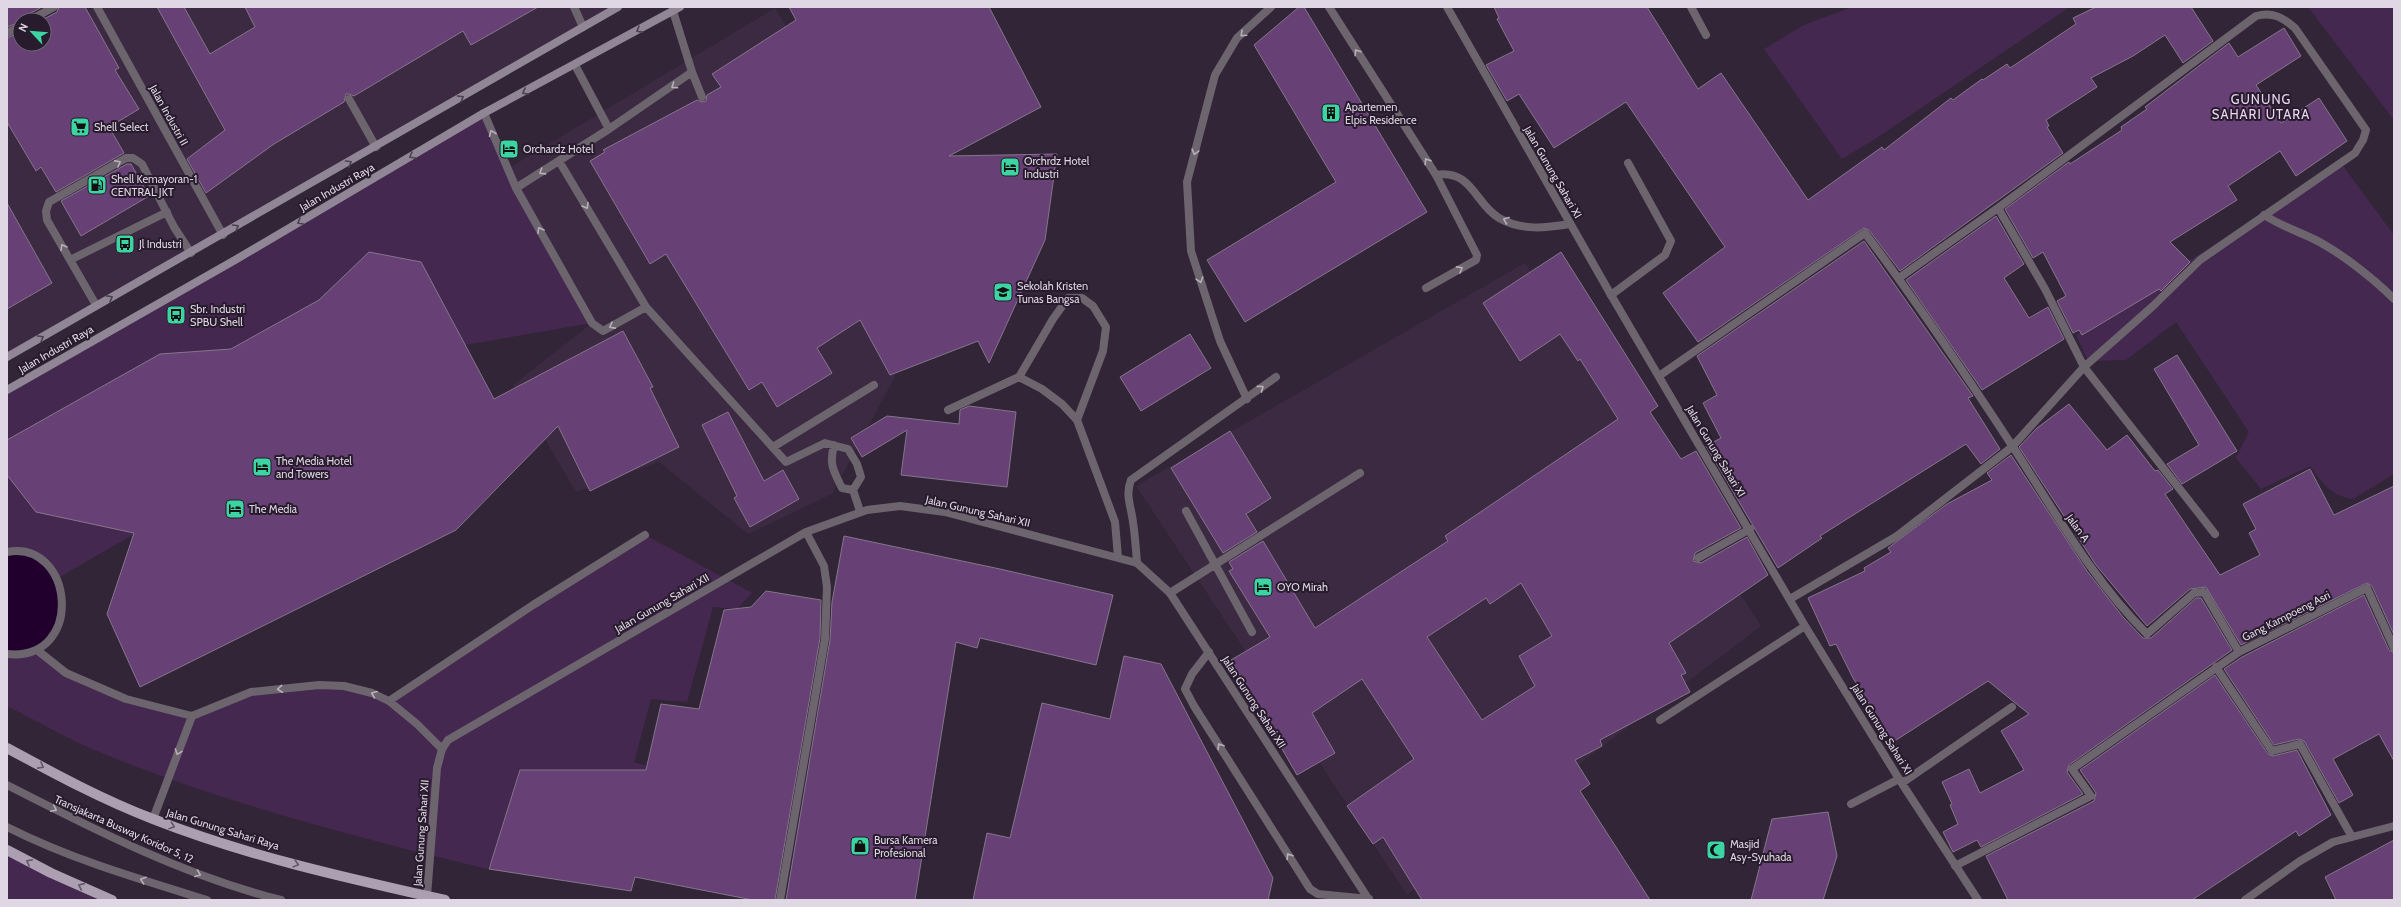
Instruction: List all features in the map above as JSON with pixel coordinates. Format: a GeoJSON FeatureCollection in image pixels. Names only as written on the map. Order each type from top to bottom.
{"type":"FeatureCollection","features":[{"type":"Feature","properties":{"kind":"main road","name":"Jalan Industri Raya"},"geometry":{"type":"LineString","coordinates":[[7,357],[96,305],[223,235],[618,7]]}},
{"type":"Feature","properties":{"kind":"main road","name":"Jalan Industri Raya"},"geometry":{"type":"LineString","coordinates":[[7,390],[235,260],[484,113],[575,65],[675,8]]}},
{"type":"Feature","properties":{"kind":"main road","name":"Jalan Gunung Sahari Raya"},"geometry":{"type":"LineString","coordinates":[[7,748],[77,786],[153,819],[222,844],[445,900]]}},
{"type":"Feature","properties":{"kind":"main road"},"geometry":{"type":"LineString","coordinates":[[7,850],[51,873],[112,900]]}},
{"type":"Feature","properties":{"kind":"street"},"geometry":{"type":"LineString","coordinates":[[45,12],[54,7]]}},
{"type":"Feature","properties":{"kind":"street","name":"Jalan Industri II"},"geometry":{"type":"LineString","coordinates":[[97,7],[223,235]]}},
{"type":"Feature","properties":{"kind":"street"},"geometry":{"type":"LineString","coordinates":[[574,7],[583,27]]}},
{"type":"Feature","properties":{"kind":"street"},"geometry":{"type":"LineString","coordinates":[[1247,399],[1220,341],[1191,251],[1187,182],[1215,75],[1237,38],[1271,7]]}},
{"type":"Feature","properties":{"kind":"street"},"geometry":{"type":"LineString","coordinates":[[1328,7],[1436,175],[1477,255],[1476,260],[1426,288]]}},
{"type":"Feature","properties":{"kind":"street","name":"Jalan Gunung Sahari XI"},"geometry":{"type":"LineString","coordinates":[[1447,7],[1611,295],[1750,529],[1805,626],[1901,782],[1978,900]]}},
{"type":"Feature","properties":{"kind":"street"},"geometry":{"type":"LineString","coordinates":[[1691,7],[1706,35]]}},
{"type":"Feature","properties":{"kind":"street"},"geometry":{"type":"LineString","coordinates":[[675,8],[692,72],[702,97]]}},
{"type":"Feature","properties":{"kind":"street"},"geometry":{"type":"LineString","coordinates":[[1790,600],[1897,536],[2012,447],[2084,367],[2153,306],[2200,260],[2264,215],[2311,185],[2355,153],[2366,130],[2295,28],[2281,16],[2263,13],[2256,16],[1998,208],[1899,278]]}},
{"type":"Feature","properties":{"kind":"street"},"geometry":{"type":"LineString","coordinates":[[575,65],[609,129]]}},
{"type":"Feature","properties":{"kind":"street"},"geometry":{"type":"LineString","coordinates":[[516,188],[609,129],[692,72]]}},
{"type":"Feature","properties":{"kind":"street"},"geometry":{"type":"LineString","coordinates":[[349,100],[376,147]]}},
{"type":"Feature","properties":{"kind":"street"},"geometry":{"type":"LineString","coordinates":[[484,113],[516,188],[592,323],[603,331],[646,308]]}},
{"type":"Feature","properties":{"kind":"street"},"geometry":{"type":"LineString","coordinates":[[96,305],[47,220],[46,211],[49,202],[126,158],[133,158],[142,164],[167,212],[191,253]]}},
{"type":"Feature","properties":{"kind":"street"},"geometry":{"type":"LineString","coordinates":[[559,161],[646,308],[786,462],[825,443],[848,449],[857,464],[861,477],[854,490],[860,511]]}},
{"type":"Feature","properties":{"kind":"street"},"geometry":{"type":"LineString","coordinates":[[1611,295],[1665,256],[1671,241],[1628,163]]}},
{"type":"Feature","properties":{"kind":"street"},"geometry":{"type":"LineString","coordinates":[[1436,175],[1448,173],[1459,177],[1498,217],[1525,228],[1570,224]]}},
{"type":"Feature","properties":{"kind":"street"},"geometry":{"type":"LineString","coordinates":[[1998,208],[2045,289],[2084,367],[2215,534]]}},
{"type":"Feature","properties":{"kind":"street"},"geometry":{"type":"LineString","coordinates":[[70,260],[167,212]]}},
{"type":"Feature","properties":{"kind":"street"},"geometry":{"type":"LineString","coordinates":[[2264,215],[2284,228],[2306,235],[2367,274],[2394,299]]}},
{"type":"Feature","properties":{"kind":"street","name":"Jalan A"},"geometry":{"type":"LineString","coordinates":[[1659,376],[1865,233],[1899,278],[2012,447],[2059,521],[2131,618]]}},
{"type":"Feature","properties":{"kind":"street"},"geometry":{"type":"LineString","coordinates":[[948,410],[1019,377],[1053,319],[1068,298],[1082,298],[1093,306],[1106,327],[1103,351],[1077,420]]}},
{"type":"Feature","properties":{"kind":"street"},"geometry":{"type":"LineString","coordinates":[[1019,377],[1042,389],[1062,404],[1077,420],[1115,522],[1118,557]]}},
{"type":"Feature","properties":{"kind":"street"},"geometry":{"type":"LineString","coordinates":[[1137,563],[1133,522],[1128,501],[1128,489],[1131,480],[1276,377]]}},
{"type":"Feature","properties":{"kind":"street"},"geometry":{"type":"LineString","coordinates":[[773,447],[874,385]]}},
{"type":"Feature","properties":{"kind":"street"},"geometry":{"type":"LineString","coordinates":[[834,445],[830,460],[833,469],[842,488],[854,490]]}},
{"type":"Feature","properties":{"kind":"street"},"geometry":{"type":"LineString","coordinates":[[1170,593],[1360,473]]}},
{"type":"Feature","properties":{"kind":"street","name":"Jalan Gunung Sahari XII"},"geometry":{"type":"LineString","coordinates":[[427,896],[437,768],[442,749],[448,740],[806,532],[860,511],[900,506],[946,512],[1137,563],[1170,593],[1369,900]]}},
{"type":"Feature","properties":{"kind":"street"},"geometry":{"type":"LineString","coordinates":[[1186,511],[1214,565],[1252,632]]}},
{"type":"Feature","properties":{"kind":"street"},"geometry":{"type":"LineString","coordinates":[[1698,558],[1750,529]]}},
{"type":"Feature","properties":{"kind":"street"},"geometry":{"type":"LineString","coordinates":[[780,900],[825,639],[828,587],[824,566],[806,532]]}},
{"type":"Feature","properties":{"kind":"street"},"geometry":{"type":"LineString","coordinates":[[388,701],[533,605],[645,535]]}},
{"type":"Feature","properties":{"kind":"street"},"geometry":{"type":"LineString","coordinates":[[7,552],[29,553],[46,563],[58,578],[63,601],[61,620],[52,637],[37,650],[18,655],[7,654]]}},
{"type":"Feature","properties":{"kind":"street","name":"Gang Kampoeng Asri"},"geometry":{"type":"LineString","coordinates":[[2131,618],[2147,634],[2194,593],[2204,592],[2239,652],[2367,588],[2394,648]]}},
{"type":"Feature","properties":{"kind":"street"},"geometry":{"type":"LineString","coordinates":[[1660,720],[1805,626]]}},
{"type":"Feature","properties":{"kind":"street"},"geometry":{"type":"LineString","coordinates":[[37,650],[66,674],[126,699],[192,716],[251,692],[319,685],[344,686],[372,693],[388,701],[417,724],[442,749]]}},
{"type":"Feature","properties":{"kind":"street"},"geometry":{"type":"LineString","coordinates":[[1209,652],[1192,674],[1185,689],[1194,706],[1310,889],[1318,894],[1369,900]]}},
{"type":"Feature","properties":{"kind":"street"},"geometry":{"type":"LineString","coordinates":[[1955,866],[2091,796],[2072,769],[2239,652]]}},
{"type":"Feature","properties":{"kind":"street"},"geometry":{"type":"LineString","coordinates":[[2216,667],[2272,751],[2300,744],[2352,837]]}},
{"type":"Feature","properties":{"kind":"street"},"geometry":{"type":"LineString","coordinates":[[1851,804],[1901,782],[2012,707]]}},
{"type":"Feature","properties":{"kind":"street"},"geometry":{"type":"LineString","coordinates":[[153,819],[192,716]]}},
{"type":"Feature","properties":{"kind":"street","name":"Transjakarta Busway Koridor 5, 12"},"geometry":{"type":"LineString","coordinates":[[7,785],[162,860],[240,890],[281,900]]}},
{"type":"Feature","properties":{"kind":"street"},"geometry":{"type":"LineString","coordinates":[[7,826],[34,840],[83,860],[207,900]]}},
{"type":"Feature","properties":{"kind":"street"},"geometry":{"type":"LineString","coordinates":[[2245,900],[2300,861],[2333,842],[2394,826]]}},
{"type":"Feature","properties":{"kind":"shaded area"},"geometry":{"type":"Polygon","coordinates":[[[96,7],[619,7],[7,359],[7,59],[24,52],[52,52],[52,32],[96,7]]]}},
{"type":"Feature","properties":{"kind":"shaded area"},"geometry":{"type":"Polygon","coordinates":[[[1852,7],[2070,7],[1878,137],[1842,159],[1764,49],[1804,25],[1852,7]]]}},
{"type":"Feature","properties":{"kind":"shaded area"},"geometry":{"type":"Polygon","coordinates":[[[2308,7],[2394,7],[2394,120],[2308,7]]]}},
{"type":"Feature","properties":{"kind":"shaded area"},"geometry":{"type":"Polygon","coordinates":[[[775,8],[943,287],[832,494],[748,534],[659,462],[576,492],[513,385],[592,323],[507,169],[775,8]]]}},
{"type":"Feature","properties":{"kind":"shaded area"},"geometry":{"type":"Polygon","coordinates":[[[484,113],[592,323],[459,346],[58,578],[7,552],[7,389],[484,113]]]}},
{"type":"Feature","properties":{"kind":"shaded area"},"geometry":{"type":"Polygon","coordinates":[[[2340,162],[2394,235],[2394,474],[2353,499],[2333,492],[2323,483],[2310,466],[2261,489],[2236,458],[2249,432],[2176,322],[2126,360],[2088,361],[2076,335],[2340,162]]]}},
{"type":"Feature","properties":{"kind":"shaded area"},"geometry":{"type":"Polygon","coordinates":[[[1525,263],[1761,626],[1407,895],[1136,486],[1525,263]]]}},
{"type":"Feature","properties":{"kind":"shaded area"},"geometry":{"type":"Polygon","coordinates":[[[645,535],[752,593],[737,609],[713,607],[687,702],[651,699],[634,762],[661,770],[520,770],[492,859],[487,869],[290,818],[194,787],[87,747],[7,706],[7,654],[37,650],[66,673],[125,700],[191,716],[251,692],[344,686],[389,701],[645,535]]]}},
{"type":"Feature","properties":{"kind":"shaded area"},"geometry":{"type":"Polygon","coordinates":[[[7,552],[29,553],[58,578],[61,620],[37,650],[7,654],[7,552]]]}},
{"type":"Feature","properties":{"kind":"shaded area"},"geometry":{"type":"Polygon","coordinates":[[[7,850],[112,900],[7,900],[7,850]]]}},
{"type":"Feature","properties":{"kind":"building"},"geometry":{"type":"Polygon","coordinates":[[[7,7],[42,7],[33,12],[12,12],[12,25],[7,27],[7,7]]]}},
{"type":"Feature","properties":{"kind":"building"},"geometry":{"type":"Polygon","coordinates":[[[59,7],[85,7],[119,68],[115,70],[139,109],[109,127],[124,153],[56,192],[41,167],[36,171],[7,122],[7,38],[12,36],[12,52],[52,52],[52,15],[57,12],[59,7]]]}},
{"type":"Feature","properties":{"kind":"building"},"geometry":{"type":"Polygon","coordinates":[[[157,7],[184,7],[210,54],[255,27],[245,7],[538,7],[471,45],[463,31],[354,96],[346,94],[344,102],[274,144],[206,193],[187,159],[225,130],[157,7]]]}},
{"type":"Feature","properties":{"kind":"building"},"geometry":{"type":"Polygon","coordinates":[[[789,7],[989,7],[1041,107],[949,156],[1057,154],[1045,240],[989,363],[978,341],[890,375],[860,320],[817,348],[832,373],[777,407],[762,382],[749,390],[666,254],[650,264],[590,161],[605,152],[603,150],[697,100],[702,102],[706,101],[707,95],[721,87],[712,74],[796,20],[789,7]]]}},
{"type":"Feature","properties":{"kind":"building","name":"Apartemen Elpis Residence"},"geometry":{"type":"Polygon","coordinates":[[[1299,7],[1304,7],[1427,212],[1245,322],[1207,260],[1336,182],[1254,45],[1299,7]]]}},
{"type":"Feature","properties":{"kind":"building"},"geometry":{"type":"Polygon","coordinates":[[[1494,7],[1647,7],[1698,89],[1721,73],[1808,200],[1882,147],[1884,150],[1951,98],[1953,100],[1982,79],[1983,80],[2007,64],[2010,68],[2076,24],[2073,18],[2096,7],[2191,7],[2213,41],[2183,63],[2165,35],[2133,56],[2091,78],[2097,87],[2046,120],[2049,126],[2047,127],[2063,153],[1900,271],[1869,230],[1864,228],[1698,342],[1663,293],[1725,247],[1626,102],[1554,148],[1519,94],[1507,101],[1486,65],[1514,51],[1497,19],[1499,18],[1494,7]]]}},
{"type":"Feature","properties":{"kind":"building"},"geometry":{"type":"Polygon","coordinates":[[[2284,28],[2301,56],[2256,85],[2281,123],[2319,98],[2347,141],[2296,176],[2280,151],[2228,186],[2237,200],[2170,242],[2190,262],[2161,291],[2159,289],[2082,335],[2079,330],[2073,333],[2057,301],[2066,296],[2043,252],[2033,258],[2005,209],[2069,162],[2070,164],[2122,130],[2121,127],[2147,109],[2145,107],[2229,43],[2238,57],[2284,28]]]}},
{"type":"Feature","properties":{"kind":"building"},"geometry":{"type":"Polygon","coordinates":[[[127,164],[131,164],[149,196],[81,236],[61,201],[127,164]]]}},
{"type":"Feature","properties":{"kind":"building"},"geometry":{"type":"Polygon","coordinates":[[[7,203],[52,283],[7,309],[7,203]]]}},
{"type":"Feature","properties":{"kind":"building"},"geometry":{"type":"Polygon","coordinates":[[[1996,216],[2024,264],[2004,278],[2029,318],[2048,307],[2064,339],[1982,390],[1906,280],[1996,216]]]}},
{"type":"Feature","properties":{"kind":"building"},"geometry":{"type":"Polygon","coordinates":[[[1864,241],[1973,396],[1968,398],[2000,449],[1981,464],[1966,444],[1820,536],[1822,538],[1778,568],[1706,446],[1721,438],[1703,403],[1717,395],[1697,356],[1864,241]]]}},
{"type":"Feature","properties":{"kind":"building","name":"The Media Hotel and Towers"},"geometry":{"type":"Polygon","coordinates":[[[369,252],[421,262],[494,399],[623,331],[653,387],[650,388],[679,447],[590,491],[558,426],[456,530],[140,687],[107,614],[134,533],[36,512],[7,475],[7,440],[160,354],[231,349],[319,300],[369,252]]]}},
{"type":"Feature","properties":{"kind":"building"},"geometry":{"type":"Polygon","coordinates":[[[1561,252],[1658,406],[1650,412],[1681,459],[1696,451],[1741,528],[1695,553],[1693,561],[1701,563],[1747,537],[1768,575],[1669,643],[1686,673],[1681,675],[1690,692],[1600,740],[1602,746],[1575,760],[1590,784],[1580,791],[1650,900],[1422,900],[1383,837],[1373,844],[1347,806],[1414,759],[1362,679],[1312,713],[1335,753],[1297,775],[1231,660],[1270,637],[1229,571],[1233,569],[1229,562],[1263,541],[1315,628],[1448,541],[1445,536],[1618,419],[1580,359],[1578,361],[1560,334],[1520,361],[1483,303],[1561,252]],[[1521,583],[1490,604],[1486,598],[1427,637],[1482,720],[1535,686],[1519,656],[1552,636],[1521,583]]]}},
{"type":"Feature","properties":{"kind":"building"},"geometry":{"type":"Polygon","coordinates":[[[1190,334],[1211,368],[1141,411],[1120,377],[1190,334]]]}},
{"type":"Feature","properties":{"kind":"building"},"geometry":{"type":"Polygon","coordinates":[[[2177,355],[2237,451],[2182,484],[2167,464],[2199,445],[2154,369],[2177,355]]]}},
{"type":"Feature","properties":{"kind":"building"},"geometry":{"type":"Polygon","coordinates":[[[2069,404],[2107,450],[2127,435],[2155,471],[2158,470],[2173,489],[2165,494],[2220,575],[2260,555],[2249,533],[2256,529],[2243,504],[2310,469],[2334,515],[2394,486],[2394,635],[2372,586],[2367,583],[2241,645],[2206,587],[2190,589],[2147,626],[2096,565],[2019,447],[2037,428],[2069,404]]]}},
{"type":"Feature","properties":{"kind":"building"},"geometry":{"type":"Polygon","coordinates":[[[969,406],[1016,412],[1007,487],[901,475],[907,430],[862,457],[851,438],[887,416],[959,424],[960,410],[969,406]]]}},
{"type":"Feature","properties":{"kind":"building"},"geometry":{"type":"Polygon","coordinates":[[[728,412],[764,481],[783,470],[799,499],[750,527],[734,498],[737,496],[702,425],[728,412]]]}},
{"type":"Feature","properties":{"kind":"building"},"geometry":{"type":"Polygon","coordinates":[[[1230,431],[1271,498],[1246,514],[1257,532],[1223,553],[1171,468],[1230,431]]]}},
{"type":"Feature","properties":{"kind":"building"},"geometry":{"type":"Polygon","coordinates":[[[2011,455],[2087,571],[2123,617],[2143,638],[2151,638],[2196,598],[2201,598],[2232,650],[2069,765],[2067,772],[2083,794],[1981,847],[1977,840],[1953,852],[1943,832],[1958,824],[1950,805],[1952,804],[1942,782],[1969,769],[1980,793],[2024,770],[2001,731],[2029,714],[1988,681],[1893,742],[1853,678],[1836,644],[1830,646],[1808,598],[1865,571],[1864,568],[1891,552],[1888,548],[1947,504],[1992,480],[1987,473],[2011,455]]]}},
{"type":"Feature","properties":{"kind":"building"},"geometry":{"type":"Polygon","coordinates":[[[844,536],[1113,595],[1096,665],[980,638],[977,648],[956,642],[915,900],[786,900],[830,640],[832,602],[844,536]]]}},
{"type":"Feature","properties":{"kind":"building"},"geometry":{"type":"Polygon","coordinates":[[[766,591],[821,600],[820,638],[775,900],[753,900],[635,877],[631,891],[489,869],[520,770],[646,770],[661,704],[699,709],[724,610],[751,607],[766,591]]]}},
{"type":"Feature","properties":{"kind":"building"},"geometry":{"type":"Polygon","coordinates":[[[2364,595],[2389,650],[2394,653],[2394,761],[2379,734],[2333,759],[2353,795],[2339,803],[2304,741],[2299,739],[2274,745],[2224,669],[2242,657],[2364,595]]]}},
{"type":"Feature","properties":{"kind":"building"},"geometry":{"type":"Polygon","coordinates":[[[1124,656],[1161,664],[1273,878],[1268,900],[973,900],[987,833],[1010,838],[1042,703],[1110,719],[1124,656]]]}},
{"type":"Feature","properties":{"kind":"building"},"geometry":{"type":"Polygon","coordinates":[[[2215,675],[2268,754],[2273,756],[2297,750],[2331,815],[2299,836],[2296,831],[2192,900],[2008,900],[1986,856],[2094,801],[2096,793],[2080,770],[2215,675]]]}},
{"type":"Feature","properties":{"kind":"building"},"geometry":{"type":"Polygon","coordinates":[[[1828,812],[1837,856],[1823,900],[1751,900],[1772,819],[1828,812]]]}},
{"type":"Feature","properties":{"kind":"building"},"geometry":{"type":"Polygon","coordinates":[[[2394,840],[2394,900],[2336,900],[2325,877],[2394,840]]]}},
{"type":"Feature","properties":{"kind":"place","name":"Apartemen Elpis Residence"},"geometry":{"type":"Point","coordinates":[1331,113]}},
{"type":"Feature","properties":{"kind":"place","name":"Shell Select"},"geometry":{"type":"Point","coordinates":[80,127]}},
{"type":"Feature","properties":{"kind":"place","name":"Orchardz Hotel"},"geometry":{"type":"Point","coordinates":[509,149]}},
{"type":"Feature","properties":{"kind":"place","name":"Orchrdz Hotel Industri"},"geometry":{"type":"Point","coordinates":[1010,167]}},
{"type":"Feature","properties":{"kind":"place","name":"Shell Kemayoran-1 CENTRAL JKT"},"geometry":{"type":"Point","coordinates":[97,185]}},
{"type":"Feature","properties":{"kind":"place","name":"Jl Industri"},"geometry":{"type":"Point","coordinates":[125,244]}},
{"type":"Feature","properties":{"kind":"place","name":"Sekolah Kristen Tunas Bangsa"},"geometry":{"type":"Point","coordinates":[1003,292]}},
{"type":"Feature","properties":{"kind":"place","name":"Sbr. Industri SPBU Shell"},"geometry":{"type":"Point","coordinates":[176,315]}},
{"type":"Feature","properties":{"kind":"place","name":"The Media Hotel and Towers"},"geometry":{"type":"Point","coordinates":[262,467]}},
{"type":"Feature","properties":{"kind":"place","name":"The Media"},"geometry":{"type":"Point","coordinates":[235,509]}},
{"type":"Feature","properties":{"kind":"place","name":"OYO Mirah"},"geometry":{"type":"Point","coordinates":[1263,587]}},
{"type":"Feature","properties":{"kind":"place","name":"Bursa Kamera Profesional"},"geometry":{"type":"Point","coordinates":[860,846]}},
{"type":"Feature","properties":{"kind":"place","name":"Masjid Asy-Syuhada"},"geometry":{"type":"Point","coordinates":[1716,850]}},
{"type":"Feature","properties":{"kind":"district","name":"GUNUNG SAHARI UTARA"},"geometry":{"type":"Point","coordinates":[2261,106]}}]}
